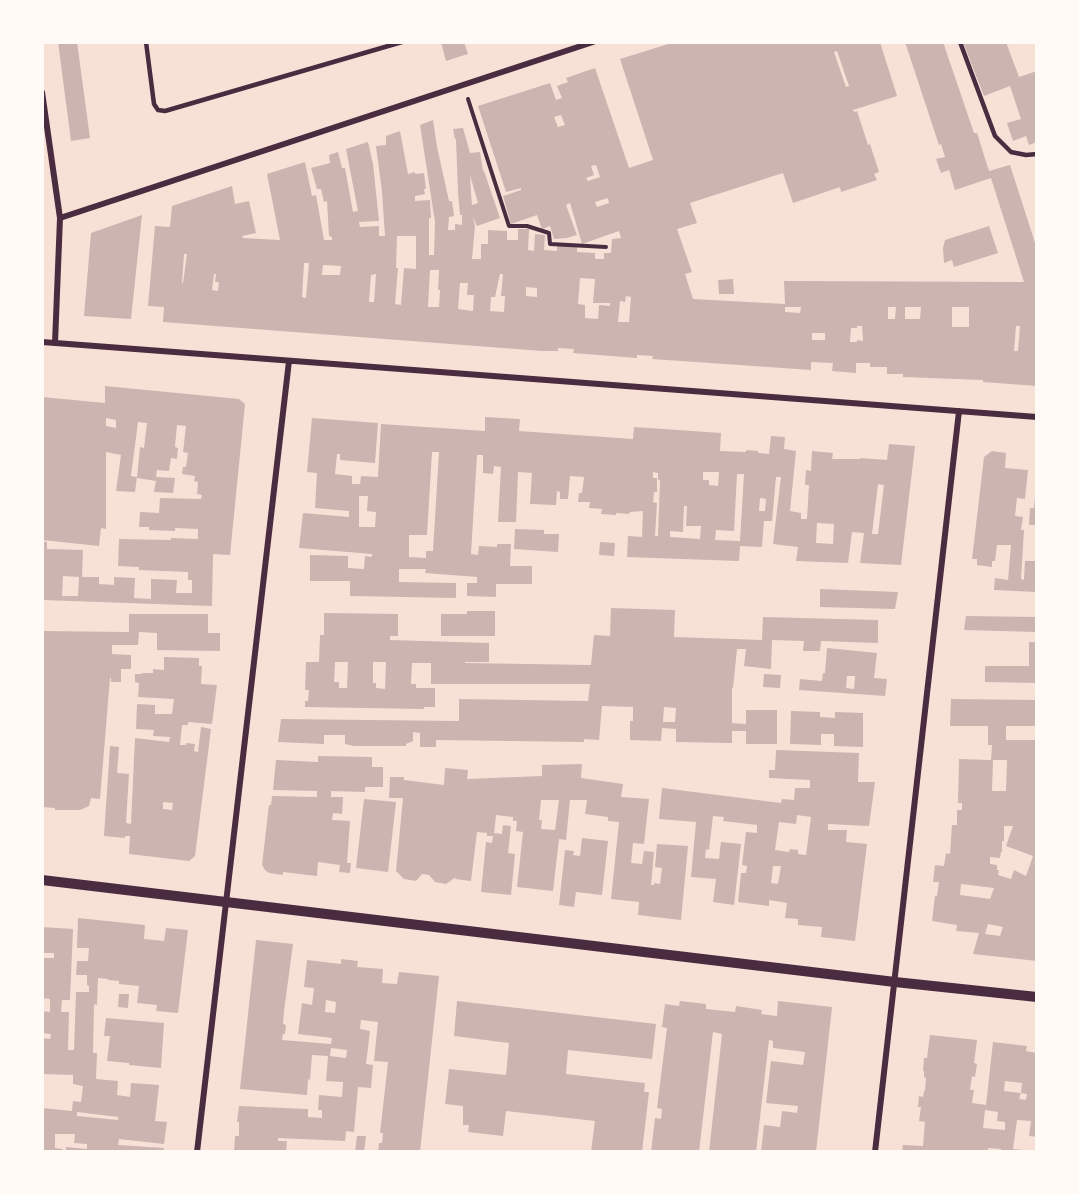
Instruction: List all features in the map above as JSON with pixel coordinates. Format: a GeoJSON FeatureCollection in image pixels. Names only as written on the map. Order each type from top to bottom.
{"type":"FeatureCollection","features":[{"type":"Feature","properties":{"kind":"street"},"geometry":{"type":"LineString","coordinates":[[60,218],[593,42]]}},
{"type":"Feature","properties":{"kind":"street"},"geometry":{"type":"LineString","coordinates":[[42,92],[60,218],[55,343]]}},
{"type":"Feature","properties":{"kind":"street"},"geometry":{"type":"LineString","coordinates":[[42,342],[1037,417]]}},
{"type":"Feature","properties":{"kind":"street"},"geometry":{"type":"LineString","coordinates":[[197,1152],[289,361]]}},
{"type":"Feature","properties":{"kind":"street"},"geometry":{"type":"LineString","coordinates":[[875,1152],[958,411]]}},
{"type":"Feature","properties":{"kind":"street"},"geometry":{"type":"LineString","coordinates":[[42,880],[1037,997]]}},
{"type":"Feature","properties":{"kind":"lane"},"geometry":{"type":"LineString","coordinates":[[146,42],[154,104],[158,110],[165,111],[402,42]]}},
{"type":"Feature","properties":{"kind":"lane"},"geometry":{"type":"LineString","coordinates":[[960,42],[995,136],[1011,152],[1026,155],[1037,154]]}},
{"type":"Feature","properties":{"kind":"path"},"geometry":{"type":"LineString","coordinates":[[463,84],[509,226],[527,226],[549,233],[550,244],[606,247]]}},
{"type":"Feature","properties":{"kind":"building"},"geometry":{"type":"Polygon","coordinates":[[[58,42],[77,42],[90,138],[71,141],[58,42]]]}},
{"type":"Feature","properties":{"kind":"building"},"geometry":{"type":"Polygon","coordinates":[[[441,42],[464,42],[468,54],[446,61],[441,42]]]}},
{"type":"Feature","properties":{"kind":"building"},"geometry":{"type":"Polygon","coordinates":[[[675,42],[880,42],[897,96],[853,110],[857,111],[868,145],[870,144],[879,172],[874,174],[877,180],[841,192],[840,187],[793,203],[783,173],[690,203],[697,223],[677,229],[692,272],[685,274],[693,299],[785,304],[784,281],[1024,282],[991,178],[955,190],[949,170],[941,173],[936,159],[945,157],[905,42],[943,42],[989,171],[1010,165],[1037,249],[1037,386],[983,382],[983,380],[903,377],[903,374],[887,374],[887,367],[870,367],[870,363],[856,363],[856,373],[832,371],[833,363],[811,362],[811,370],[652,359],[653,356],[637,355],[637,358],[573,353],[574,349],[558,348],[558,351],[542,351],[163,322],[164,307],[148,306],[155,226],[170,227],[172,206],[232,186],[235,204],[249,201],[256,233],[242,236],[243,238],[280,240],[267,174],[305,162],[312,196],[316,195],[324,240],[332,240],[329,236],[327,201],[324,202],[321,189],[317,189],[311,168],[330,163],[329,155],[338,152],[342,168],[345,168],[353,212],[358,211],[346,149],[368,142],[373,164],[379,221],[359,222],[360,227],[379,226],[379,236],[385,236],[376,146],[386,145],[386,136],[400,131],[408,174],[424,173],[425,194],[415,196],[415,201],[430,200],[429,255],[434,255],[435,222],[420,125],[433,120],[449,201],[452,201],[454,216],[449,217],[448,230],[455,230],[455,224],[462,225],[456,139],[453,129],[463,128],[470,153],[480,152],[483,171],[500,218],[477,226],[473,217],[475,226],[472,259],[481,259],[481,244],[488,244],[488,230],[507,231],[507,240],[518,240],[518,229],[529,229],[528,250],[534,251],[535,234],[545,235],[544,250],[557,251],[557,246],[577,246],[577,252],[595,253],[595,259],[604,259],[604,253],[611,253],[612,239],[621,238],[619,231],[582,244],[570,203],[566,205],[577,235],[554,239],[550,226],[542,229],[537,215],[511,224],[503,196],[521,190],[521,188],[506,192],[478,106],[550,83],[556,100],[562,98],[557,86],[568,82],[566,78],[595,68],[629,168],[653,160],[620,59],[675,42]],[[837,51],[834,52],[846,87],[849,86],[837,51]],[[561,115],[554,117],[558,127],[565,125],[561,115]],[[596,165],[591,166],[594,175],[586,178],[588,181],[600,177],[596,165]],[[470,175],[471,193],[472,205],[478,203],[470,175]],[[608,198],[595,202],[597,207],[609,203],[608,198]],[[397,236],[396,268],[398,268],[395,304],[401,305],[404,268],[416,269],[416,236],[397,236]],[[184,254],[182,282],[183,283],[187,254],[184,254]],[[304,263],[302,297],[306,298],[309,263],[304,263]],[[323,265],[322,275],[340,275],[341,266],[323,265]],[[430,270],[428,307],[439,307],[440,290],[438,290],[439,270],[430,270]],[[214,274],[212,290],[218,291],[219,282],[215,282],[216,274],[214,274]],[[376,274],[371,275],[369,302],[374,302],[376,274]],[[500,274],[495,297],[491,297],[490,311],[504,312],[505,296],[501,296],[503,274],[500,274]],[[580,278],[578,304],[585,305],[585,318],[598,319],[599,305],[610,306],[610,303],[593,303],[595,279],[580,278]],[[460,283],[458,309],[473,311],[474,295],[467,295],[468,283],[460,283]],[[526,287],[526,296],[537,297],[537,288],[526,287]],[[626,296],[625,302],[620,301],[618,322],[629,322],[631,297],[626,296]],[[785,307],[785,312],[800,313],[801,307],[785,307]],[[888,307],[888,319],[895,319],[896,307],[888,307]],[[905,307],[905,319],[920,319],[921,307],[905,307]],[[952,307],[952,327],[969,327],[969,307],[952,307]],[[862,326],[851,328],[850,342],[863,341],[862,326]],[[1016,326],[1014,351],[1018,351],[1020,326],[1016,326]],[[812,333],[812,340],[825,340],[825,333],[812,333]]]}},
{"type":"Feature","properties":{"kind":"building"},"geometry":{"type":"Polygon","coordinates":[[[963,42],[1006,42],[1019,77],[1037,71],[1037,142],[1029,145],[1026,136],[1013,141],[1007,123],[1021,119],[1010,86],[984,96],[963,42]]]}},
{"type":"Feature","properties":{"kind":"building"},"geometry":{"type":"Polygon","coordinates":[[[142,215],[131,319],[84,316],[91,233],[142,215]]]}},
{"type":"Feature","properties":{"kind":"building"},"geometry":{"type":"Polygon","coordinates":[[[989,226],[998,253],[954,267],[952,260],[944,263],[945,240],[989,226]]]}},
{"type":"Feature","properties":{"kind":"building"},"geometry":{"type":"Polygon","coordinates":[[[733,279],[734,294],[719,294],[718,280],[733,279]]]}},
{"type":"Feature","properties":{"kind":"building"},"geometry":{"type":"Polygon","coordinates":[[[105,386],[239,399],[245,404],[230,555],[213,554],[212,606],[42,600],[42,542],[47,542],[47,549],[83,550],[82,577],[99,577],[99,584],[114,585],[114,577],[135,578],[134,598],[151,599],[151,579],[177,580],[176,593],[192,593],[192,580],[188,580],[188,572],[139,570],[139,567],[118,566],[119,539],[198,539],[198,529],[175,528],[175,531],[149,530],[149,527],[139,527],[140,512],[159,513],[160,498],[201,499],[202,495],[197,494],[198,482],[194,481],[195,476],[182,474],[183,467],[186,467],[188,453],[183,452],[186,426],[177,425],[175,447],[178,448],[177,459],[171,458],[169,471],[157,470],[156,477],[175,478],[173,493],[154,492],[156,481],[137,478],[140,447],[144,448],[147,423],[138,422],[131,476],[137,477],[135,492],[116,491],[121,455],[106,452],[106,529],[101,528],[99,546],[42,540],[42,397],[105,403],[105,386]],[[106,418],[106,426],[116,428],[116,420],[106,418]],[[63,576],[62,596],[78,596],[79,577],[63,576]]]}},
{"type":"Feature","properties":{"kind":"building"},"geometry":{"type":"Polygon","coordinates":[[[485,417],[520,419],[519,431],[618,438],[633,439],[634,427],[721,433],[720,451],[746,452],[746,450],[769,454],[771,436],[785,437],[784,449],[796,451],[790,511],[801,513],[801,519],[807,519],[809,485],[805,485],[806,470],[811,471],[812,451],[833,453],[832,459],[887,460],[889,444],[915,446],[901,565],[860,563],[864,533],[852,532],[848,563],[796,561],[798,547],[773,544],[781,477],[776,477],[772,521],[764,521],[762,547],[740,546],[739,561],[627,557],[628,536],[642,537],[643,511],[629,514],[616,513],[616,515],[601,514],[602,509],[589,508],[590,502],[578,502],[584,477],[570,476],[568,499],[560,499],[560,492],[557,491],[556,505],[530,504],[532,473],[518,472],[516,522],[498,522],[501,467],[494,466],[493,474],[483,473],[483,455],[477,455],[471,554],[478,555],[479,546],[497,547],[497,544],[511,544],[510,566],[532,566],[532,584],[496,584],[496,597],[467,596],[467,583],[477,583],[477,577],[425,573],[426,569],[399,569],[399,582],[456,583],[456,598],[350,596],[350,581],[310,581],[310,555],[348,556],[348,568],[364,569],[365,556],[372,557],[372,554],[299,548],[303,513],[349,517],[349,511],[315,508],[317,473],[307,472],[312,418],[378,423],[375,463],[340,460],[340,454],[337,454],[335,474],[352,476],[352,484],[360,484],[361,476],[378,477],[381,424],[485,431],[485,417]],[[432,452],[427,535],[409,535],[409,557],[426,558],[426,551],[433,551],[439,452],[432,452]],[[653,472],[653,478],[657,478],[657,492],[654,492],[653,502],[657,503],[655,536],[658,536],[660,480],[658,480],[658,473],[653,472]],[[703,472],[703,480],[709,480],[709,485],[718,486],[719,472],[703,472]],[[737,474],[734,531],[716,530],[715,540],[740,541],[744,474],[737,474]],[[878,484],[872,534],[878,534],[884,485],[878,484]],[[359,496],[359,527],[375,527],[376,512],[367,511],[368,496],[359,496]],[[760,498],[759,511],[765,511],[766,499],[760,498]],[[684,506],[683,532],[670,531],[670,537],[700,539],[701,526],[686,526],[687,506],[684,506]],[[817,523],[816,543],[833,544],[834,524],[817,523]]]}},
{"type":"Feature","properties":{"kind":"building"},"geometry":{"type":"Polygon","coordinates":[[[992,451],[1006,453],[1005,468],[1028,470],[1025,499],[1017,498],[1015,516],[1023,517],[1021,579],[1024,580],[1025,561],[1037,561],[1037,592],[994,590],[995,578],[1008,580],[1011,545],[997,545],[992,567],[977,565],[977,559],[972,559],[984,457],[992,451]]]}},
{"type":"Feature","properties":{"kind":"building"},"geometry":{"type":"Polygon","coordinates":[[[1035,497],[1037,497],[1037,525],[1029,525],[1030,508],[1034,508],[1035,497]]]}},
{"type":"Feature","properties":{"kind":"building"},"geometry":{"type":"Polygon","coordinates":[[[515,529],[544,530],[544,534],[559,534],[558,552],[514,549],[515,529]]]}},
{"type":"Feature","properties":{"kind":"building"},"geometry":{"type":"Polygon","coordinates":[[[600,542],[615,543],[614,556],[599,555],[600,542]]]}},
{"type":"Feature","properties":{"kind":"building"},"geometry":{"type":"Polygon","coordinates":[[[820,589],[898,592],[895,609],[820,607],[820,589]]]}},
{"type":"Feature","properties":{"kind":"building"},"geometry":{"type":"Polygon","coordinates":[[[611,608],[675,610],[674,637],[762,640],[763,617],[878,620],[878,643],[821,641],[820,651],[803,651],[804,641],[772,640],[771,669],[744,666],[746,649],[737,649],[732,688],[732,723],[746,724],[746,710],[777,710],[777,744],[746,744],[746,731],[732,731],[732,743],[676,742],[676,729],[662,728],[661,741],[630,740],[633,707],[602,706],[599,740],[584,739],[584,742],[436,740],[436,747],[420,747],[420,733],[413,732],[413,741],[406,746],[354,746],[345,744],[345,735],[324,735],[324,744],[278,742],[281,719],[459,721],[459,699],[588,701],[590,684],[431,684],[431,663],[412,663],[411,684],[416,684],[416,688],[435,688],[435,707],[424,707],[424,709],[305,707],[309,690],[305,690],[306,662],[319,662],[320,635],[324,635],[324,613],[398,614],[398,636],[390,636],[390,640],[489,643],[489,662],[465,663],[591,665],[594,635],[610,636],[611,608]],[[335,662],[334,682],[339,682],[339,688],[347,688],[348,662],[335,662]],[[373,662],[373,683],[376,683],[376,688],[385,689],[386,662],[373,662]],[[664,707],[663,722],[675,722],[676,708],[664,707]]]}},
{"type":"Feature","properties":{"kind":"building"},"geometry":{"type":"Polygon","coordinates":[[[467,611],[495,611],[495,636],[441,636],[441,614],[467,614],[467,611]]]}},
{"type":"Feature","properties":{"kind":"building"},"geometry":{"type":"Polygon","coordinates":[[[129,614],[208,614],[208,633],[220,633],[220,651],[157,650],[157,633],[139,632],[138,645],[112,645],[112,654],[131,655],[131,669],[121,669],[121,682],[111,682],[110,678],[100,799],[91,798],[89,806],[80,810],[55,810],[55,808],[43,807],[42,631],[129,632],[129,614]]]}},
{"type":"Feature","properties":{"kind":"building"},"geometry":{"type":"Polygon","coordinates":[[[966,616],[1037,617],[1037,632],[964,630],[966,616]]]}},
{"type":"Feature","properties":{"kind":"building"},"geometry":{"type":"Polygon","coordinates":[[[1029,642],[1037,642],[1037,683],[985,682],[985,666],[1029,666],[1029,642]]]}},
{"type":"Feature","properties":{"kind":"building"},"geometry":{"type":"Polygon","coordinates":[[[827,648],[877,653],[874,678],[887,679],[885,696],[799,690],[800,679],[822,681],[823,673],[825,673],[827,648]],[[847,676],[846,688],[854,689],[855,676],[847,676]]]}},
{"type":"Feature","properties":{"kind":"building"},"geometry":{"type":"Polygon","coordinates":[[[164,657],[199,658],[199,666],[202,666],[201,684],[217,685],[212,724],[188,722],[188,725],[182,725],[180,745],[195,744],[194,751],[198,752],[201,727],[211,729],[195,856],[189,861],[129,854],[130,836],[125,836],[125,838],[104,836],[110,746],[119,747],[117,773],[129,774],[126,823],[131,824],[135,738],[169,742],[170,737],[153,736],[154,730],[136,729],[137,704],[155,705],[155,714],[172,714],[174,699],[138,697],[139,683],[135,682],[135,674],[153,673],[153,669],[164,670],[164,657]],[[163,802],[163,809],[172,810],[173,803],[163,802]]]}},
{"type":"Feature","properties":{"kind":"building"},"geometry":{"type":"Polygon","coordinates":[[[764,674],[781,675],[780,688],[763,687],[764,674]]]}},
{"type":"Feature","properties":{"kind":"building"},"geometry":{"type":"Polygon","coordinates":[[[951,699],[1037,700],[1037,713],[1035,713],[1037,726],[1006,726],[1006,740],[1037,740],[1037,845],[1035,850],[1037,851],[1037,961],[973,954],[979,933],[956,931],[957,925],[932,921],[939,882],[933,882],[935,865],[944,866],[946,853],[950,854],[952,825],[957,825],[957,810],[962,810],[962,803],[958,803],[959,759],[991,760],[992,745],[988,745],[988,726],[950,726],[951,699]],[[993,760],[992,791],[1006,791],[1007,760],[993,760]],[[1004,826],[1004,841],[1002,841],[1000,858],[990,857],[990,864],[997,865],[998,875],[1011,879],[1014,870],[1026,876],[1033,856],[1006,846],[1013,826],[1004,826]],[[961,884],[960,895],[990,899],[994,888],[961,884]],[[988,924],[985,934],[1000,936],[1003,927],[988,924]]]}},
{"type":"Feature","properties":{"kind":"building"},"geometry":{"type":"Polygon","coordinates":[[[791,711],[820,712],[820,717],[835,718],[835,712],[863,713],[863,747],[834,746],[834,734],[821,734],[821,745],[790,744],[791,711]]]}},
{"type":"Feature","properties":{"kind":"building"},"geometry":{"type":"Polygon","coordinates":[[[776,750],[859,753],[858,782],[875,782],[869,826],[828,824],[828,830],[847,830],[846,842],[867,844],[855,941],[821,937],[822,927],[798,925],[798,919],[785,918],[787,903],[769,900],[769,906],[738,902],[741,873],[746,873],[747,866],[742,865],[746,832],[757,833],[757,825],[723,821],[724,817],[713,816],[709,850],[706,849],[705,858],[719,859],[721,842],[741,844],[734,905],[713,902],[716,879],[691,877],[696,822],[659,819],[662,788],[781,803],[782,799],[794,800],[795,788],[810,788],[810,780],[769,778],[769,770],[775,770],[776,750]],[[797,815],[796,824],[779,822],[775,850],[789,852],[790,849],[798,850],[798,854],[806,855],[811,817],[797,815]],[[773,866],[771,883],[778,884],[781,866],[773,866]]]}},
{"type":"Feature","properties":{"kind":"building"},"geometry":{"type":"Polygon","coordinates":[[[318,756],[372,757],[372,767],[383,767],[383,787],[365,787],[365,792],[331,791],[331,797],[343,797],[342,814],[333,813],[332,820],[350,821],[347,863],[351,863],[350,873],[339,872],[340,865],[318,862],[317,876],[283,872],[283,875],[269,873],[262,865],[272,796],[317,797],[317,791],[273,790],[276,760],[318,762],[318,756]]]}},
{"type":"Feature","properties":{"kind":"building"},"geometry":{"type":"Polygon","coordinates":[[[582,764],[581,778],[623,784],[621,797],[649,799],[644,844],[633,843],[631,863],[642,864],[644,851],[654,852],[651,885],[660,884],[662,868],[655,867],[657,844],[688,846],[681,920],[638,915],[639,902],[611,899],[619,822],[608,821],[608,817],[585,814],[587,800],[570,800],[566,840],[559,839],[553,891],[517,887],[523,832],[516,831],[517,821],[513,821],[513,817],[496,815],[494,833],[502,834],[503,825],[511,826],[508,853],[515,854],[511,895],[481,892],[486,842],[492,843],[493,836],[487,836],[487,833],[477,832],[471,881],[455,879],[456,877],[446,884],[435,882],[429,875],[422,874],[416,881],[404,879],[396,871],[403,798],[389,798],[390,777],[404,777],[404,780],[444,785],[445,768],[468,770],[467,779],[542,776],[542,765],[582,764]],[[541,800],[539,820],[542,820],[541,829],[555,830],[559,800],[541,800]]]}},
{"type":"Feature","properties":{"kind":"building"},"geometry":{"type":"Polygon","coordinates":[[[364,799],[396,802],[388,872],[356,868],[364,799]]]}},
{"type":"Feature","properties":{"kind":"building"},"geometry":{"type":"Polygon","coordinates":[[[582,838],[608,841],[602,895],[576,892],[574,907],[559,905],[565,850],[574,851],[573,855],[580,856],[582,838]]]}},
{"type":"Feature","properties":{"kind":"building"},"geometry":{"type":"Polygon","coordinates":[[[78,918],[145,925],[144,939],[164,941],[166,928],[188,930],[178,1013],[156,1011],[157,1005],[137,1003],[139,986],[119,984],[119,981],[108,979],[98,978],[97,1005],[94,1004],[93,1053],[97,1053],[96,1079],[118,1081],[117,1095],[130,1097],[131,1083],[159,1085],[155,1121],[167,1122],[164,1144],[119,1139],[118,1145],[164,1148],[163,1152],[66,1152],[66,1147],[87,1149],[87,1144],[74,1143],[75,1134],[55,1134],[55,1148],[63,1149],[62,1152],[42,1152],[42,1108],[72,1111],[73,1101],[81,1102],[83,1086],[73,1084],[73,1075],[42,1074],[42,1038],[50,1039],[51,1034],[42,1033],[42,1011],[50,1012],[50,999],[42,998],[42,958],[54,958],[54,953],[42,953],[42,927],[73,929],[70,1000],[62,1000],[61,1012],[69,1012],[68,1050],[74,1050],[76,992],[89,992],[87,975],[76,975],[77,961],[88,961],[89,948],[77,948],[78,918]],[[77,1112],[77,1116],[118,1120],[118,1117],[77,1112]]]}},
{"type":"Feature","properties":{"kind":"building"},"geometry":{"type":"Polygon","coordinates":[[[256,940],[293,944],[284,1011],[285,1034],[282,1040],[331,1044],[332,1038],[298,1034],[302,1003],[312,1005],[314,988],[304,987],[307,960],[341,964],[341,959],[358,961],[357,967],[383,969],[382,983],[397,984],[399,972],[439,976],[420,1152],[378,1152],[379,1143],[382,1143],[383,1133],[380,1133],[388,1062],[374,1061],[378,1022],[361,1020],[360,1029],[370,1031],[366,1064],[373,1065],[371,1088],[358,1087],[354,1132],[346,1131],[345,1141],[278,1138],[278,1141],[287,1141],[286,1152],[234,1152],[235,1136],[239,1136],[239,1122],[237,1122],[239,1106],[308,1109],[308,1117],[322,1118],[322,1110],[318,1110],[319,1095],[342,1097],[343,1082],[326,1081],[328,1056],[312,1055],[307,1095],[240,1089],[256,940]],[[326,1000],[325,1012],[335,1013],[336,1002],[326,1000]],[[331,1048],[330,1056],[346,1058],[347,1050],[331,1048]]]}},
{"type":"Feature","properties":{"kind":"building"},"geometry":{"type":"Polygon","coordinates":[[[119,994],[129,994],[128,1008],[118,1007],[119,994]]]}},
{"type":"Feature","properties":{"kind":"building"},"geometry":{"type":"Polygon","coordinates":[[[457,1001],[656,1024],[652,1059],[568,1050],[566,1074],[645,1083],[644,1092],[649,1092],[642,1152],[591,1152],[595,1121],[506,1111],[503,1136],[468,1132],[469,1125],[463,1125],[463,1106],[445,1104],[449,1069],[506,1075],[509,1043],[454,1036],[457,1001]]]}},
{"type":"Feature","properties":{"kind":"building"},"geometry":{"type":"Polygon","coordinates":[[[680,1001],[706,1004],[706,1009],[735,1012],[736,1006],[762,1010],[761,1014],[777,1016],[778,1001],[832,1007],[816,1152],[761,1152],[764,1125],[780,1127],[782,1111],[797,1113],[798,1106],[766,1103],[771,1061],[803,1065],[805,1052],[773,1048],[773,1041],[769,1040],[756,1152],[709,1152],[722,1034],[713,1032],[699,1152],[651,1152],[655,1118],[661,1119],[662,1109],[657,1108],[667,1028],[662,1027],[665,1004],[679,1006],[680,1001]]]}},
{"type":"Feature","properties":{"kind":"building"},"geometry":{"type":"Polygon","coordinates":[[[106,1018],[164,1023],[161,1068],[107,1061],[110,1036],[104,1036],[106,1018]]]}},
{"type":"Feature","properties":{"kind":"building"},"geometry":{"type":"Polygon","coordinates":[[[930,1035],[977,1040],[974,1063],[977,1064],[970,1090],[974,1090],[972,1103],[986,1105],[993,1042],[1027,1046],[1026,1051],[1037,1053],[1037,1137],[1029,1136],[1031,1121],[1017,1120],[1013,1149],[1024,1150],[1024,1152],[1001,1152],[1001,1149],[988,1148],[988,1152],[902,1152],[903,1145],[923,1146],[925,1122],[919,1121],[921,1107],[918,1107],[919,1096],[923,1097],[925,1091],[926,1078],[923,1071],[924,1058],[927,1058],[930,1035]],[[1005,1081],[1004,1091],[1021,1093],[1022,1083],[1005,1081]],[[1021,1093],[1019,1099],[1026,1100],[1027,1094],[1021,1093]],[[985,1110],[983,1128],[1005,1130],[1005,1122],[997,1121],[998,1112],[985,1110]]]}},
{"type":"Feature","properties":{"kind":"building"},"geometry":{"type":"Polygon","coordinates":[[[357,1136],[366,1136],[364,1152],[355,1152],[357,1136]]]}}]}
